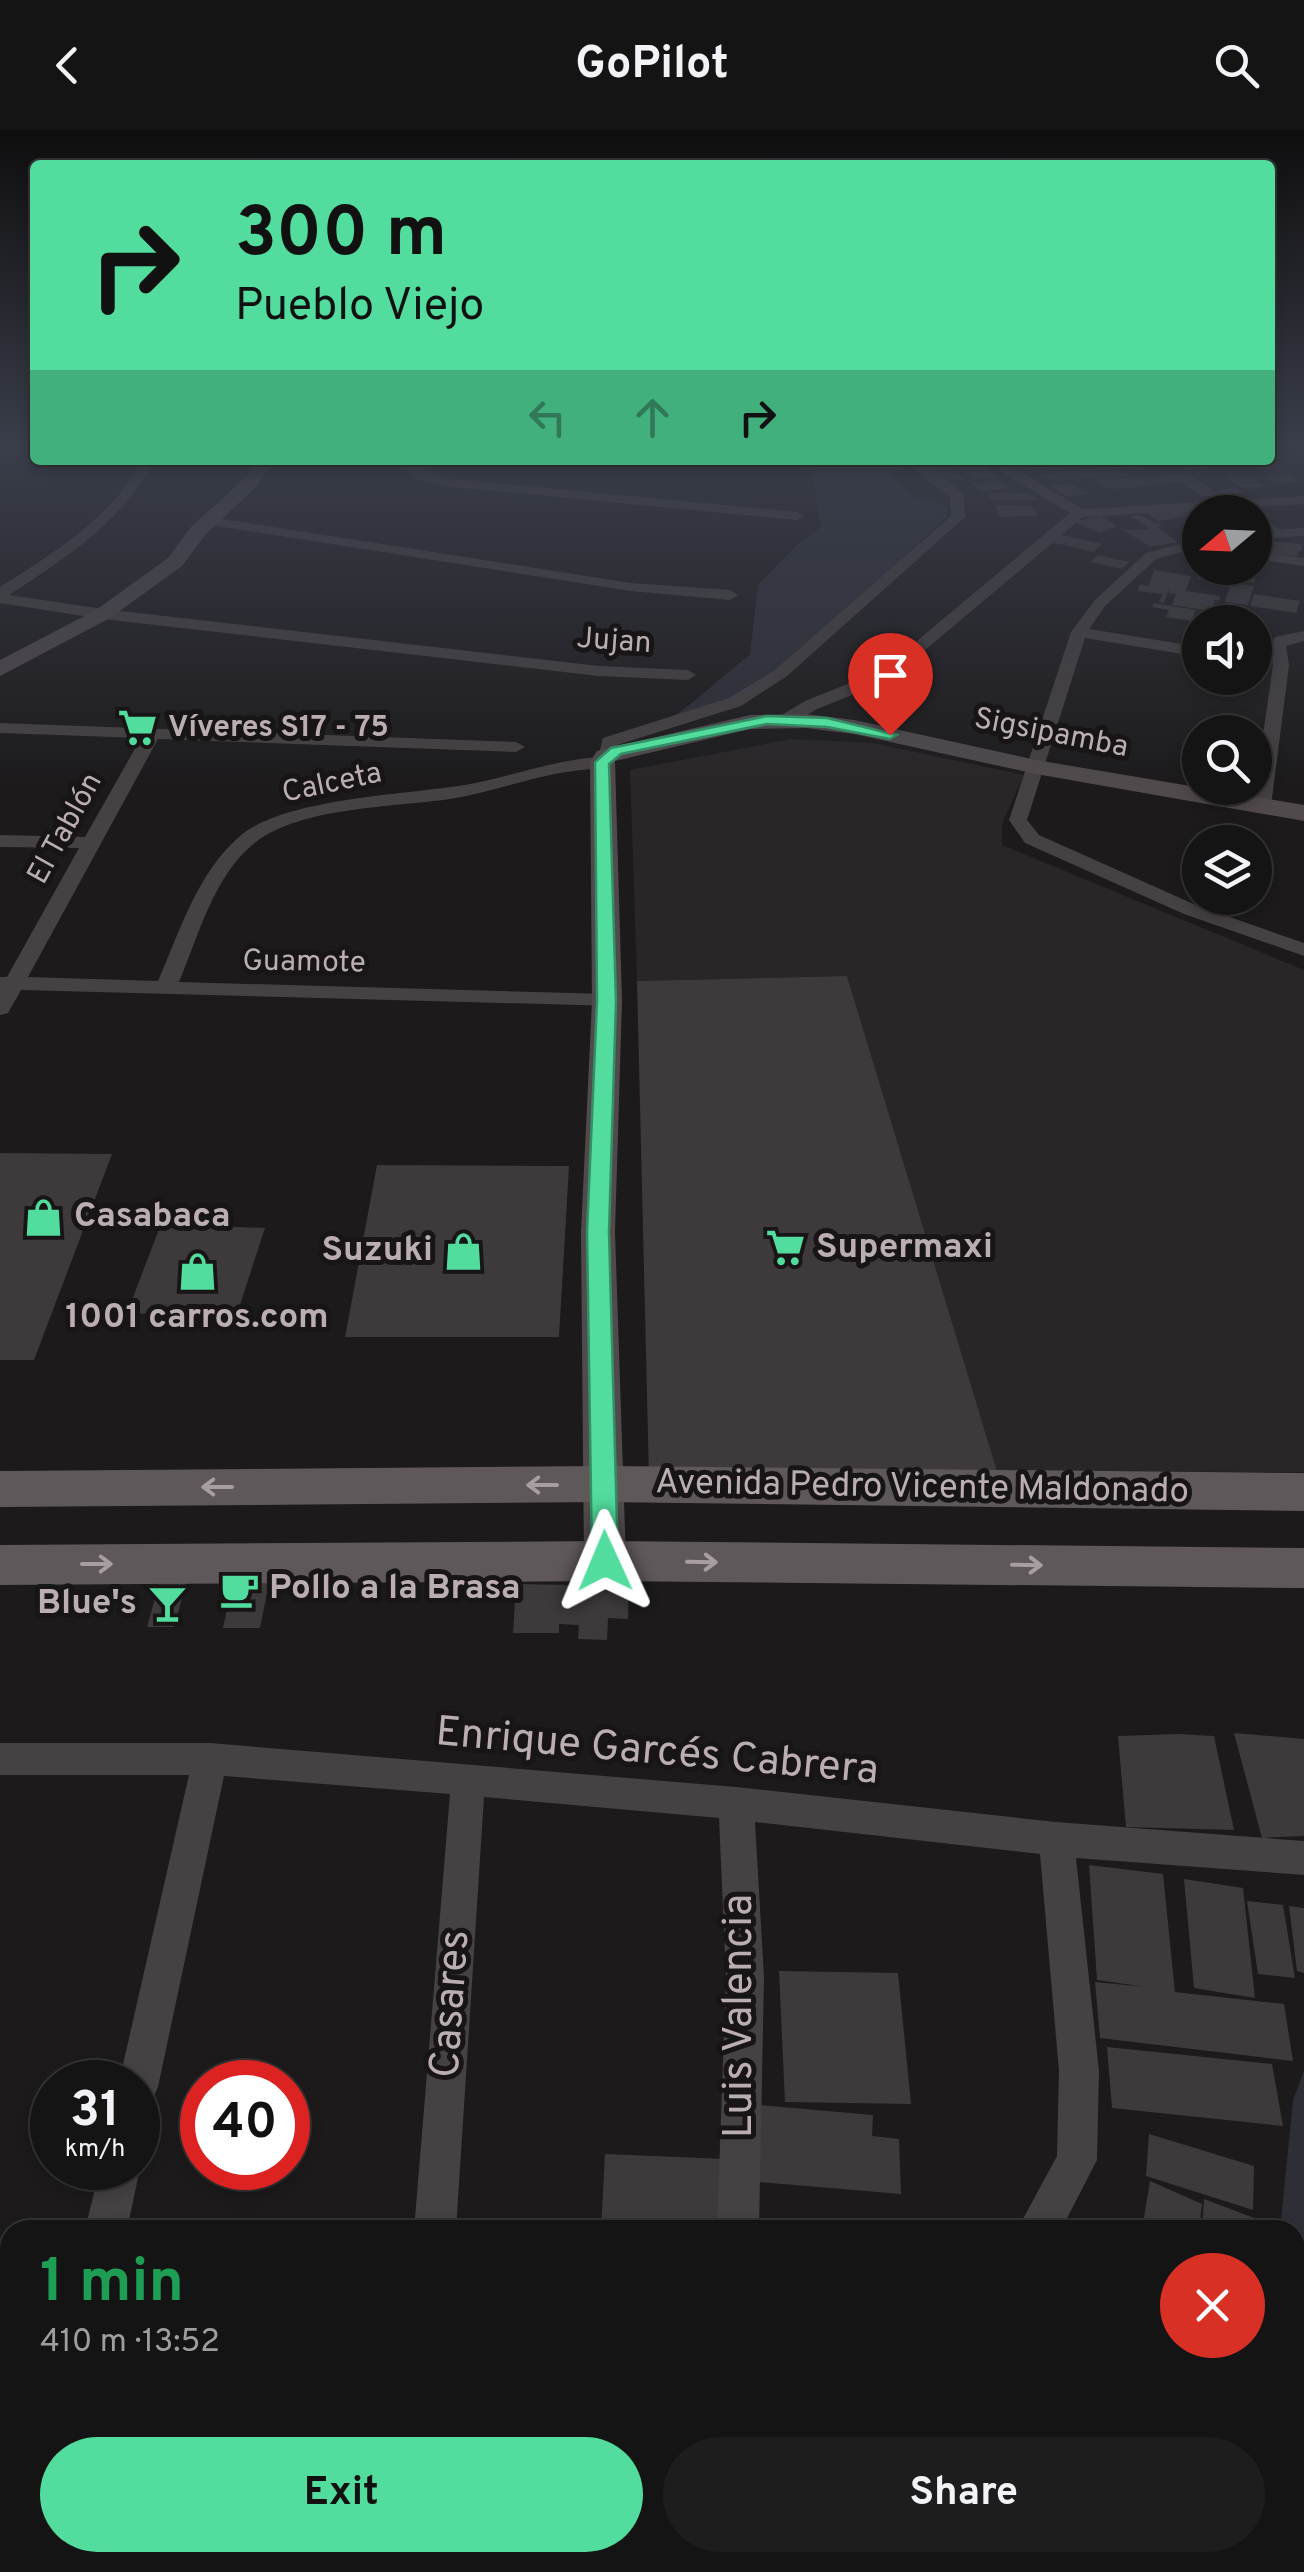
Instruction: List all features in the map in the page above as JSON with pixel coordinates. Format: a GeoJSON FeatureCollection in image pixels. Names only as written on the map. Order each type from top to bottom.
{"type":"FeatureCollection","features":[{"type":"Feature","properties":{"kind":"main road","name":"Avenida Pedro Vicente Maldonado"},"geometry":{"type":"LineString","coordinates":[[0,1489],[603,1484],[1304,1492]]}},
{"type":"Feature","properties":{"kind":"main road"},"geometry":{"type":"LineString","coordinates":[[0,1565],[605,1561],[1304,1568]]}},
{"type":"Feature","properties":{"kind":"street"},"geometry":{"type":"LineString","coordinates":[[0,596],[51,561]]}},
{"type":"Feature","properties":{"kind":"street"},"geometry":{"type":"LineString","coordinates":[[0,669],[103,614],[176,561]]}},
{"type":"Feature","properties":{"kind":"street"},"geometry":{"type":"LineString","coordinates":[[468,561],[631,586],[730,594]]}},
{"type":"Feature","properties":{"kind":"street","name":"Calceta"},"geometry":{"type":"LineString","coordinates":[[165,990],[217,872],[253,835],[309,814],[474,788],[565,764],[604,759],[609,742],[620,736],[686,720],[734,702],[782,673],[908,561]]}},
{"type":"Feature","properties":{"kind":"street"},"geometry":{"type":"LineString","coordinates":[[786,720],[866,683],[906,658],[1019,561]]}},
{"type":"Feature","properties":{"kind":"street"},"geometry":{"type":"LineString","coordinates":[[1146,561],[1100,603],[1078,632],[1018,820],[1020,830],[1032,839],[1191,910],[1304,950]]}},
{"type":"Feature","properties":{"kind":"street","name":"Jujan"},"geometry":{"type":"LineString","coordinates":[[0,596],[103,614],[599,671],[688,674]]}},
{"type":"Feature","properties":{"kind":"street"},"geometry":{"type":"LineString","coordinates":[[1078,632],[1182,649]]}},
{"type":"Feature","properties":{"kind":"street"},"geometry":{"type":"LineString","coordinates":[[1262,806],[1278,646],[1282,640],[1304,636]]}},
{"type":"Feature","properties":{"kind":"street","name":"Sigsipamba"},"geometry":{"type":"LineString","coordinates":[[604,759],[750,722],[786,720],[854,727],[1036,767],[1304,813]]}},
{"type":"Feature","properties":{"kind":"street"},"geometry":{"type":"LineString","coordinates":[[0,728],[516,747]]}},
{"type":"Feature","properties":{"kind":"street","name":"El Tablón"},"geometry":{"type":"LineString","coordinates":[[0,1008],[7,984],[93,843],[154,731]]}},
{"type":"Feature","properties":{"kind":"street"},"geometry":{"type":"LineString","coordinates":[[604,759],[606,1001],[598,1232],[605,1561]]}},
{"type":"Feature","properties":{"kind":"street"},"geometry":{"type":"LineString","coordinates":[[0,841],[93,843]]}},
{"type":"Feature","properties":{"kind":"street","name":"Guamote"},"geometry":{"type":"LineString","coordinates":[[7,984],[606,1001]]}},
{"type":"Feature","properties":{"kind":"street","name":"Enrique Garcés Cabrera"},"geometry":{"type":"LineString","coordinates":[[0,1760],[210,1760],[468,1779],[736,1803],[1056,1839],[1304,1858]]}},
{"type":"Feature","properties":{"kind":"street"},"geometry":{"type":"LineString","coordinates":[[144,2060],[210,1760]]}},
{"type":"Feature","properties":{"kind":"street","name":"Casares"},"geometry":{"type":"LineString","coordinates":[[436,2220],[468,1779]]}},
{"type":"Feature","properties":{"kind":"street","name":"Luis Valencia"},"geometry":{"type":"LineString","coordinates":[[736,1803],[744,1977],[738,2220]]}},
{"type":"Feature","properties":{"kind":"street"},"geometry":{"type":"LineString","coordinates":[[1044,2220],[1077,2160],[1079,2071],[1056,1839]]}},
{"type":"Feature","properties":{"kind":"street"},"geometry":{"type":"LineString","coordinates":[[108,2220],[115,2190]]}},
{"type":"Feature","properties":{"kind":"shaded area"},"geometry":{"type":"Polygon","coordinates":[[[781,561],[900,561],[799,657],[736,700],[669,719],[750,655],[758,585],[781,561]]]}},
{"type":"Feature","properties":{"kind":"shaded area"},"geometry":{"type":"Polygon","coordinates":[[[791,739],[873,743],[1024,775],[1002,824],[1002,845],[1304,970],[1304,1472],[997,1471],[847,976],[637,981],[630,770],[791,739]]]}},
{"type":"Feature","properties":{"kind":"shaded area"},"geometry":{"type":"Polygon","coordinates":[[[1304,2071],[1304,2220],[1281,2220],[1293,2100],[1304,2071]]]}},
{"type":"Feature","properties":{"kind":"building"},"geometry":{"type":"Polygon","coordinates":[[[1124,561],[1129,562],[1122,569],[1090,562],[1124,561]]]}},
{"type":"Feature","properties":{"kind":"building"},"geometry":{"type":"Polygon","coordinates":[[[1154,570],[1182,575],[1182,585],[1188,585],[1186,591],[1220,596],[1213,605],[1182,607],[1172,605],[1176,594],[1169,593],[1170,587],[1164,603],[1159,602],[1163,594],[1137,591],[1140,584],[1149,586],[1154,570]]]}},
{"type":"Feature","properties":{"kind":"building"},"geometry":{"type":"Polygon","coordinates":[[[1230,585],[1254,586],[1248,605],[1225,602],[1230,585]]]}},
{"type":"Feature","properties":{"kind":"building"},"geometry":{"type":"Polygon","coordinates":[[[1254,594],[1300,601],[1296,613],[1272,609],[1272,605],[1250,605],[1254,594]]]}},
{"type":"Feature","properties":{"kind":"building"},"geometry":{"type":"Polygon","coordinates":[[[1154,603],[1182,608],[1182,619],[1166,617],[1169,610],[1152,607],[1154,603]]]}},
{"type":"Feature","properties":{"kind":"building","name":"Supermaxi"},"geometry":{"type":"Polygon","coordinates":[[[847,976],[997,1471],[649,1478],[637,981],[847,976]]]}},
{"type":"Feature","properties":{"kind":"building","name":"Casabaca"},"geometry":{"type":"Polygon","coordinates":[[[0,1153],[112,1154],[34,1360],[0,1360],[0,1153]]]}},
{"type":"Feature","properties":{"kind":"building","name":"Suzuki"},"geometry":{"type":"Polygon","coordinates":[[[377,1165],[569,1166],[559,1337],[345,1337],[377,1165]]]}},
{"type":"Feature","properties":{"kind":"building","name":"1001 carros.com"},"geometry":{"type":"Polygon","coordinates":[[[161,1224],[265,1228],[236,1317],[127,1313],[161,1224]]]}},
{"type":"Feature","properties":{"kind":"building"},"geometry":{"type":"Polygon","coordinates":[[[234,1577],[270,1578],[260,1628],[223,1628],[234,1577]]]}},
{"type":"Feature","properties":{"kind":"building","name":"Blue's"},"geometry":{"type":"Polygon","coordinates":[[[160,1580],[187,1580],[174,1627],[147,1627],[160,1580]]]}},
{"type":"Feature","properties":{"kind":"building"},"geometry":{"type":"Polygon","coordinates":[[[516,1584],[629,1586],[628,1619],[608,1618],[607,1640],[578,1639],[579,1625],[559,1624],[559,1633],[513,1633],[516,1584]]]}},
{"type":"Feature","properties":{"kind":"building"},"geometry":{"type":"Polygon","coordinates":[[[1234,1733],[1304,1739],[1304,1836],[1262,1838],[1234,1733]]]}},
{"type":"Feature","properties":{"kind":"building"},"geometry":{"type":"Polygon","coordinates":[[[1118,1736],[1214,1736],[1234,1830],[1126,1827],[1118,1736]]]}},
{"type":"Feature","properties":{"kind":"building"},"geometry":{"type":"Polygon","coordinates":[[[1089,1865],[1163,1874],[1175,1992],[1284,2004],[1293,2061],[1100,2038],[1095,1982],[1147,1987],[1097,1980],[1089,1865]]]}},
{"type":"Feature","properties":{"kind":"building"},"geometry":{"type":"Polygon","coordinates":[[[1184,1879],[1243,1888],[1255,1998],[1194,1988],[1184,1879]]]}},
{"type":"Feature","properties":{"kind":"building"},"geometry":{"type":"Polygon","coordinates":[[[1247,1901],[1283,1905],[1295,1978],[1258,1974],[1247,1901]]]}},
{"type":"Feature","properties":{"kind":"building"},"geometry":{"type":"Polygon","coordinates":[[[1289,1906],[1304,1908],[1304,1973],[1297,1971],[1289,1906]]]}},
{"type":"Feature","properties":{"kind":"building"},"geometry":{"type":"Polygon","coordinates":[[[779,1971],[898,1973],[911,2104],[785,2102],[779,1971]]]}},
{"type":"Feature","properties":{"kind":"building"},"geometry":{"type":"Polygon","coordinates":[[[1107,2047],[1272,2064],[1283,2126],[1112,2108],[1107,2047]]]}},
{"type":"Feature","properties":{"kind":"building"},"geometry":{"type":"Polygon","coordinates":[[[760,2105],[873,2115],[872,2136],[899,2139],[901,2194],[758,2182],[760,2105]]]}},
{"type":"Feature","properties":{"kind":"building"},"geometry":{"type":"Polygon","coordinates":[[[1149,2134],[1254,2166],[1253,2210],[1146,2176],[1149,2134]]]}},
{"type":"Feature","properties":{"kind":"building"},"geometry":{"type":"Polygon","coordinates":[[[605,2154],[726,2159],[726,2220],[602,2220],[605,2154]]]}},
{"type":"Feature","properties":{"kind":"building"},"geometry":{"type":"Polygon","coordinates":[[[1150,2181],[1202,2204],[1200,2220],[1144,2220],[1150,2181]]]}},
{"type":"Feature","properties":{"kind":"building"},"geometry":{"type":"Polygon","coordinates":[[[1204,2199],[1259,2220],[1203,2220],[1204,2199]]]}},
{"type":"Feature","properties":{"kind":"place","name":"Víveres S17 - 75"},"geometry":{"type":"Point","coordinates":[138,728]}},
{"type":"Feature","properties":{"kind":"place","name":"Casabaca"},"geometry":{"type":"Point","coordinates":[44,1217]}},
{"type":"Feature","properties":{"kind":"place","name":"Supermaxi"},"geometry":{"type":"Point","coordinates":[786,1248]}},
{"type":"Feature","properties":{"kind":"place","name":"Suzuki"},"geometry":{"type":"Point","coordinates":[463,1251]}},
{"type":"Feature","properties":{"kind":"place","name":"1001 carros.com"},"geometry":{"type":"Point","coordinates":[197,1271]}},
{"type":"Feature","properties":{"kind":"place","name":"Pollo a la Brasa"},"geometry":{"type":"Point","coordinates":[239,1589]}},
{"type":"Feature","properties":{"kind":"place","name":"Blue's"},"geometry":{"type":"Point","coordinates":[167,1604]}},
{"type":"Feature","properties":{"kind":"route"},"geometry":{"type":"LineString","coordinates":[[605,1561],[598,1232],[606,1001],[602,762],[616,751],[767,720],[827,723],[890,735]]}}]}
